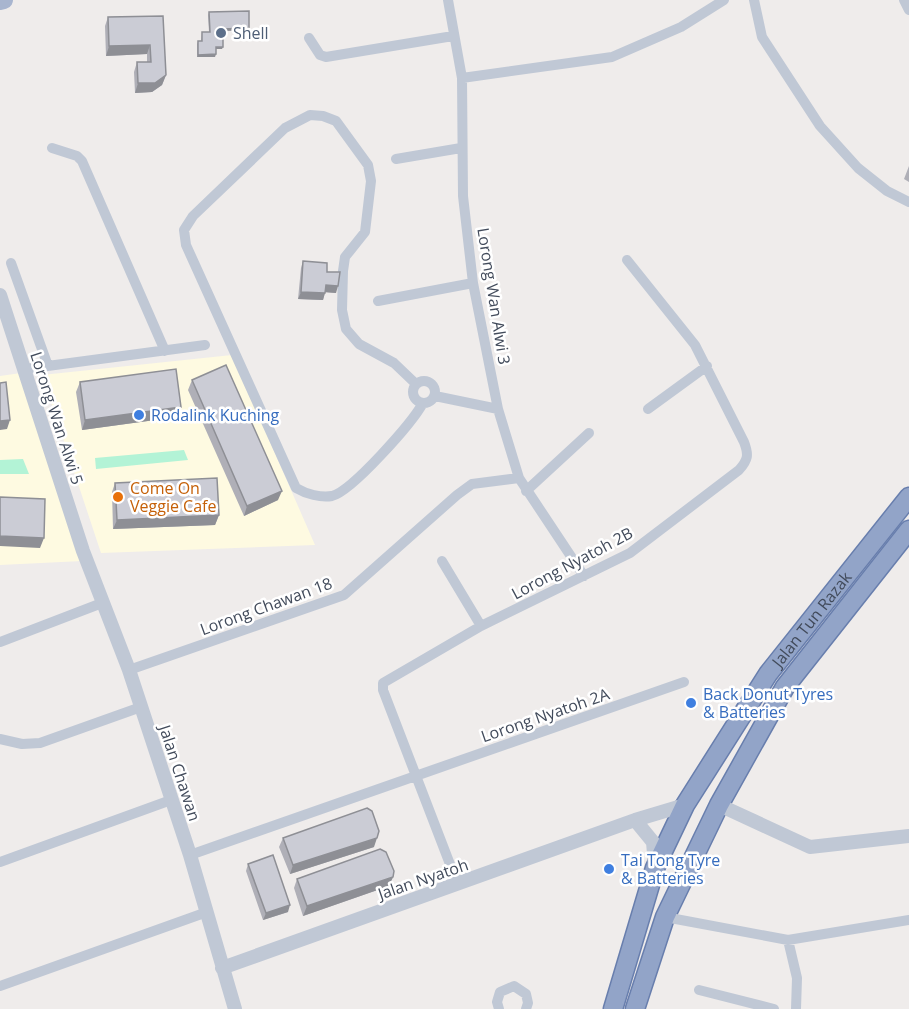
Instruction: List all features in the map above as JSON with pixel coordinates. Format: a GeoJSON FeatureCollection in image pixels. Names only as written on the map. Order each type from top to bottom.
{"type":"FeatureCollection","features":[{"type":"Feature","properties":{"kind":"highway","name":"Jalan Tun Razak"},"geometry":{"type":"LineString","coordinates":[[613,1009],[655,868],[685,805],[768,674],[909,497]]}},
{"type":"Feature","properties":{"kind":"highway","name":"Jalan Tun Razak"},"geometry":{"type":"LineString","coordinates":[[635,1009],[665,917],[718,805],[785,687],[909,530]]}},
{"type":"Feature","properties":{"kind":"main road"},"geometry":{"type":"LineString","coordinates":[[0,1],[4,0]]}},
{"type":"Feature","properties":{"kind":"street","name":"Lorong Wan Alwi 3"},"geometry":{"type":"LineString","coordinates":[[448,0],[462,78],[463,196],[473,283],[498,409],[519,478],[584,576]]}},
{"type":"Feature","properties":{"kind":"street"},"geometry":{"type":"LineString","coordinates":[[462,78],[612,57],[681,27],[724,0]]}},
{"type":"Feature","properties":{"kind":"street"},"geometry":{"type":"LineString","coordinates":[[754,0],[762,37],[775,61],[820,126],[858,168],[887,191],[909,202]]}},
{"type":"Feature","properties":{"kind":"street"},"geometry":{"type":"LineString","coordinates":[[904,0],[909,10]]}},
{"type":"Feature","properties":{"kind":"street"},"geometry":{"type":"LineString","coordinates":[[309,38],[320,55],[326,57],[453,36]]}},
{"type":"Feature","properties":{"kind":"street"},"geometry":{"type":"LineString","coordinates":[[416,384],[394,363],[359,345],[346,329],[342,310],[342,271],[345,257],[365,232],[371,181],[368,165],[341,125],[330,118],[316,115],[304,117],[285,128],[193,216],[184,234],[296,488],[326,496],[341,492],[411,424],[423,403]]}},
{"type":"Feature","properties":{"kind":"street"},"geometry":{"type":"LineString","coordinates":[[52,148],[77,156],[82,161],[165,351]]}},
{"type":"Feature","properties":{"kind":"street"},"geometry":{"type":"LineString","coordinates":[[396,159],[461,148]]}},
{"type":"Feature","properties":{"kind":"street"},"geometry":{"type":"LineString","coordinates":[[627,260],[695,345],[707,366],[648,409]]}},
{"type":"Feature","properties":{"kind":"street"},"geometry":{"type":"LineString","coordinates":[[11,263],[48,366]]}},
{"type":"Feature","properties":{"kind":"street"},"geometry":{"type":"LineString","coordinates":[[378,301],[473,283]]}},
{"type":"Feature","properties":{"kind":"street","name":"Lorong Wan Alwi 5"},"geometry":{"type":"LineString","coordinates":[[0,295],[83,551]]}},
{"type":"Feature","properties":{"kind":"street"},"geometry":{"type":"LineString","coordinates":[[25,369],[204,345]]}},
{"type":"Feature","properties":{"kind":"street","name":"Lorong Nyatoh 2B"},"geometry":{"type":"LineString","coordinates":[[416,776],[383,690],[383,683],[481,626],[630,553],[740,470],[747,462],[748,452],[744,442],[707,366]]}},
{"type":"Feature","properties":{"kind":"street"},"geometry":{"type":"LineString","coordinates":[[425,380],[434,386],[435,396],[428,403],[423,403],[414,398],[413,388],[425,380]]}},
{"type":"Feature","properties":{"kind":"street"},"geometry":{"type":"LineString","coordinates":[[435,396],[498,409]]}},
{"type":"Feature","properties":{"kind":"street"},"geometry":{"type":"LineString","coordinates":[[526,491],[590,433]]}},
{"type":"Feature","properties":{"kind":"street","name":"Lorong Chawan 18"},"geometry":{"type":"LineString","coordinates":[[129,670],[344,595],[472,484],[519,478]]}},
{"type":"Feature","properties":{"kind":"street","name":"Jalan Chawan"},"geometry":{"type":"LineString","coordinates":[[83,551],[129,670],[190,855],[235,1009]]}},
{"type":"Feature","properties":{"kind":"street"},"geometry":{"type":"LineString","coordinates":[[442,561],[481,626]]}},
{"type":"Feature","properties":{"kind":"street"},"geometry":{"type":"LineString","coordinates":[[0,642],[102,603]]}},
{"type":"Feature","properties":{"kind":"street","name":"Lorong Nyatoh 2A"},"geometry":{"type":"LineString","coordinates":[[190,855],[684,682]]}},
{"type":"Feature","properties":{"kind":"street"},"geometry":{"type":"LineString","coordinates":[[0,739],[22,744],[40,742],[141,707]]}},
{"type":"Feature","properties":{"kind":"street"},"geometry":{"type":"LineString","coordinates":[[416,776],[458,885]]}},
{"type":"Feature","properties":{"kind":"street"},"geometry":{"type":"LineString","coordinates":[[0,862],[171,800]]}},
{"type":"Feature","properties":{"kind":"street","name":"Jalan Nyatoh"},"geometry":{"type":"LineString","coordinates":[[222,968],[635,820],[685,805]]}},
{"type":"Feature","properties":{"kind":"street"},"geometry":{"type":"LineString","coordinates":[[718,805],[810,847],[909,836]]}},
{"type":"Feature","properties":{"kind":"street"},"geometry":{"type":"LineString","coordinates":[[635,820],[653,842],[655,868]]}},
{"type":"Feature","properties":{"kind":"street"},"geometry":{"type":"LineString","coordinates":[[0,986],[207,912]]}},
{"type":"Feature","properties":{"kind":"street"},"geometry":{"type":"LineString","coordinates":[[665,917],[788,940],[909,920]]}},
{"type":"Feature","properties":{"kind":"street"},"geometry":{"type":"LineString","coordinates":[[788,940],[797,978],[796,1009]]}},
{"type":"Feature","properties":{"kind":"street"},"geometry":{"type":"LineString","coordinates":[[499,1009],[497,1002],[500,992],[514,986],[526,994],[526,1009]]}},
{"type":"Feature","properties":{"kind":"street"},"geometry":{"type":"LineString","coordinates":[[699,990],[774,1009]]}},
{"type":"Feature","properties":{"kind":"shaded area"},"geometry":{"type":"Polygon","coordinates":[[[232,355],[315,545],[101,553],[42,375],[232,355]]]}},
{"type":"Feature","properties":{"kind":"shaded area"},"geometry":{"type":"Polygon","coordinates":[[[21,373],[82,561],[0,565],[0,376],[21,373]]]}},
{"type":"Feature","properties":{"kind":"green space"},"geometry":{"type":"Polygon","coordinates":[[[184,450],[188,460],[96,469],[95,458],[184,450]]]}},
{"type":"Feature","properties":{"kind":"green space"},"geometry":{"type":"Polygon","coordinates":[[[23,459],[29,474],[0,474],[0,460],[23,459]]]}},
{"type":"Feature","properties":{"kind":"building"},"geometry":{"type":"Polygon","coordinates":[[[249,11],[249,28],[223,29],[223,47],[216,47],[216,54],[198,55],[198,41],[202,41],[202,32],[210,32],[209,12],[249,11]]]}},
{"type":"Feature","properties":{"kind":"building"},"geometry":{"type":"Polygon","coordinates":[[[163,16],[166,75],[155,83],[138,83],[137,62],[151,62],[150,45],[109,46],[108,17],[163,16]]]}},
{"type":"Feature","properties":{"kind":"building"},"geometry":{"type":"Polygon","coordinates":[[[303,261],[327,263],[327,272],[340,272],[338,286],[326,285],[325,293],[301,292],[303,261]]]}},
{"type":"Feature","properties":{"kind":"building"},"geometry":{"type":"Polygon","coordinates":[[[226,365],[282,491],[247,506],[192,380],[226,365]]]}},
{"type":"Feature","properties":{"kind":"building"},"geometry":{"type":"Polygon","coordinates":[[[176,369],[181,407],[85,420],[80,382],[176,369]]]}},
{"type":"Feature","properties":{"kind":"building"},"geometry":{"type":"Polygon","coordinates":[[[6,382],[10,420],[0,421],[0,383],[6,382]]]}},
{"type":"Feature","properties":{"kind":"building"},"geometry":{"type":"Polygon","coordinates":[[[217,478],[219,515],[117,520],[115,483],[217,478]]]}},
{"type":"Feature","properties":{"kind":"building"},"geometry":{"type":"Polygon","coordinates":[[[0,497],[45,499],[44,538],[0,536],[0,497]]]}},
{"type":"Feature","properties":{"kind":"building"},"geometry":{"type":"Polygon","coordinates":[[[367,808],[372,811],[379,831],[377,838],[293,865],[283,838],[367,808]]]}},
{"type":"Feature","properties":{"kind":"building"},"geometry":{"type":"Polygon","coordinates":[[[380,849],[386,852],[394,871],[393,877],[307,906],[297,879],[380,849]]]}},
{"type":"Feature","properties":{"kind":"building"},"geometry":{"type":"Polygon","coordinates":[[[273,855],[290,905],[266,913],[248,864],[273,855]]]}},
{"type":"Feature","properties":{"kind":"place","name":"Shell"},"geometry":{"type":"Point","coordinates":[221,33]}},
{"type":"Feature","properties":{"kind":"place","name":"Rodalink Kuching"},"geometry":{"type":"Point","coordinates":[139,415]}},
{"type":"Feature","properties":{"kind":"place","name":"Come On Veggie Cafe"},"geometry":{"type":"Point","coordinates":[118,497]}},
{"type":"Feature","properties":{"kind":"place","name":"Back Donut Tyres & Batteries"},"geometry":{"type":"Point","coordinates":[691,703]}},
{"type":"Feature","properties":{"kind":"place","name":"Tai Tong Tyre & Batteries"},"geometry":{"type":"Point","coordinates":[609,869]}}]}
